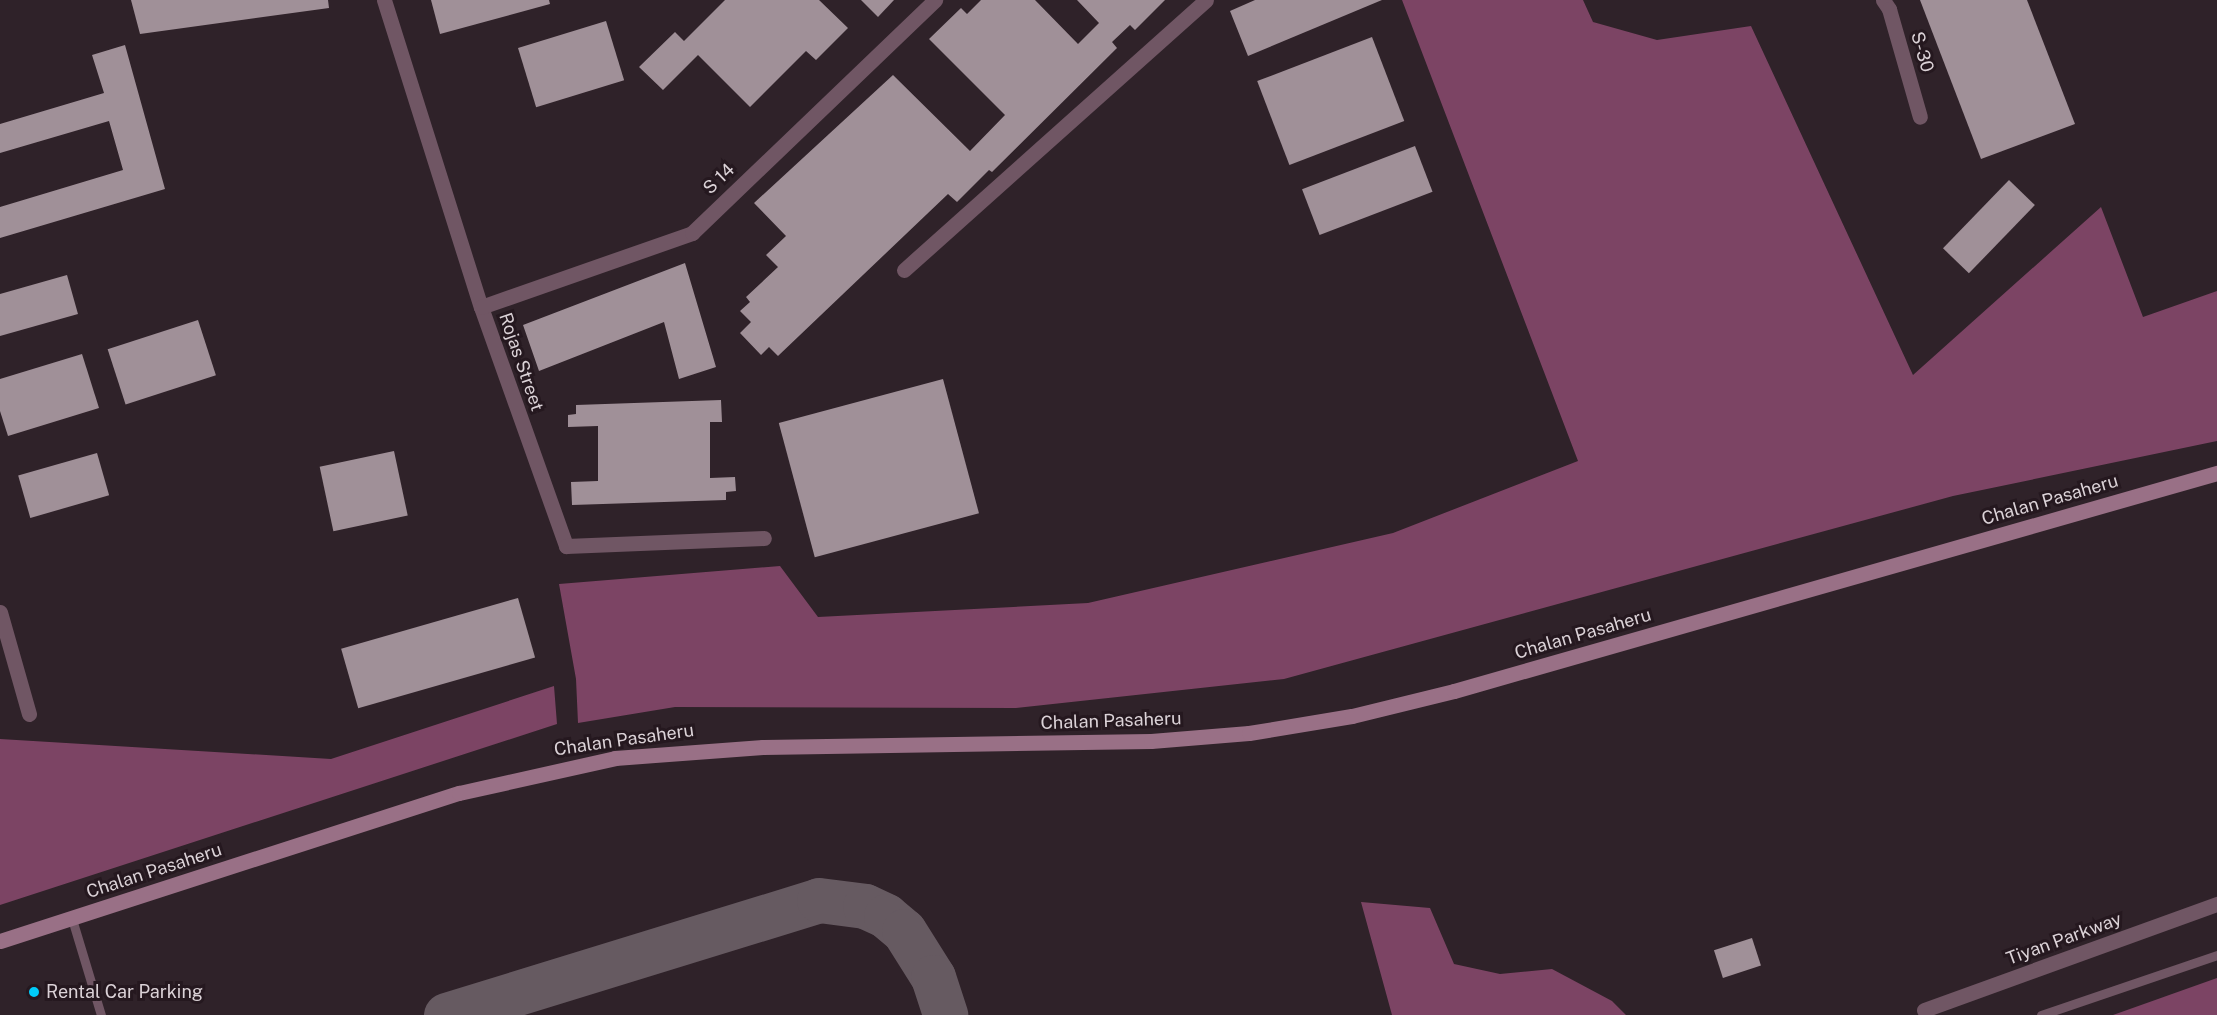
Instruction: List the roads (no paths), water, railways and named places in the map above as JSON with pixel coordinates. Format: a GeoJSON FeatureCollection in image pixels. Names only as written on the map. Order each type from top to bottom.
{"type":"FeatureCollection","features":[{"type":"Feature","properties":{"kind":"main road","name":"Chalan Pasaheru"},"geometry":{"type":"LineString","coordinates":[[0,941],[459,793],[615,758],[742,747],[1151,741],[1249,733],[1352,716],[1454,691],[2217,473]]}},
{"type":"Feature","properties":{"kind":"street","name":"Rojas Street"},"geometry":{"type":"LineString","coordinates":[[384,0],[481,307],[566,546],[764,538]]}},
{"type":"Feature","properties":{"kind":"street","name":"S 14"},"geometry":{"type":"LineString","coordinates":[[481,307],[692,233],[935,0]]}},
{"type":"Feature","properties":{"kind":"street"},"geometry":{"type":"LineString","coordinates":[[904,270],[1206,0]]}},
{"type":"Feature","properties":{"kind":"street","name":"S-30"},"geometry":{"type":"LineString","coordinates":[[1883,0],[1889,9],[1920,117]]}},
{"type":"Feature","properties":{"kind":"street"},"geometry":{"type":"LineString","coordinates":[[0,612],[28,714]]}},
{"type":"Feature","properties":{"kind":"street","name":"Tiyan Parkway"},"geometry":{"type":"LineString","coordinates":[[1924,1010],[2217,904]]}},
{"type":"Feature","properties":{"kind":"lane"},"geometry":{"type":"LineString","coordinates":[[72,919],[101,1015]]}},
{"type":"Feature","properties":{"kind":"lane"},"geometry":{"type":"LineString","coordinates":[[2041,1015],[2217,955]]}},
{"type":"Feature","properties":{"kind":"place","name":"Rental Car Parking"},"geometry":{"type":"Point","coordinates":[34,992]}}]}
